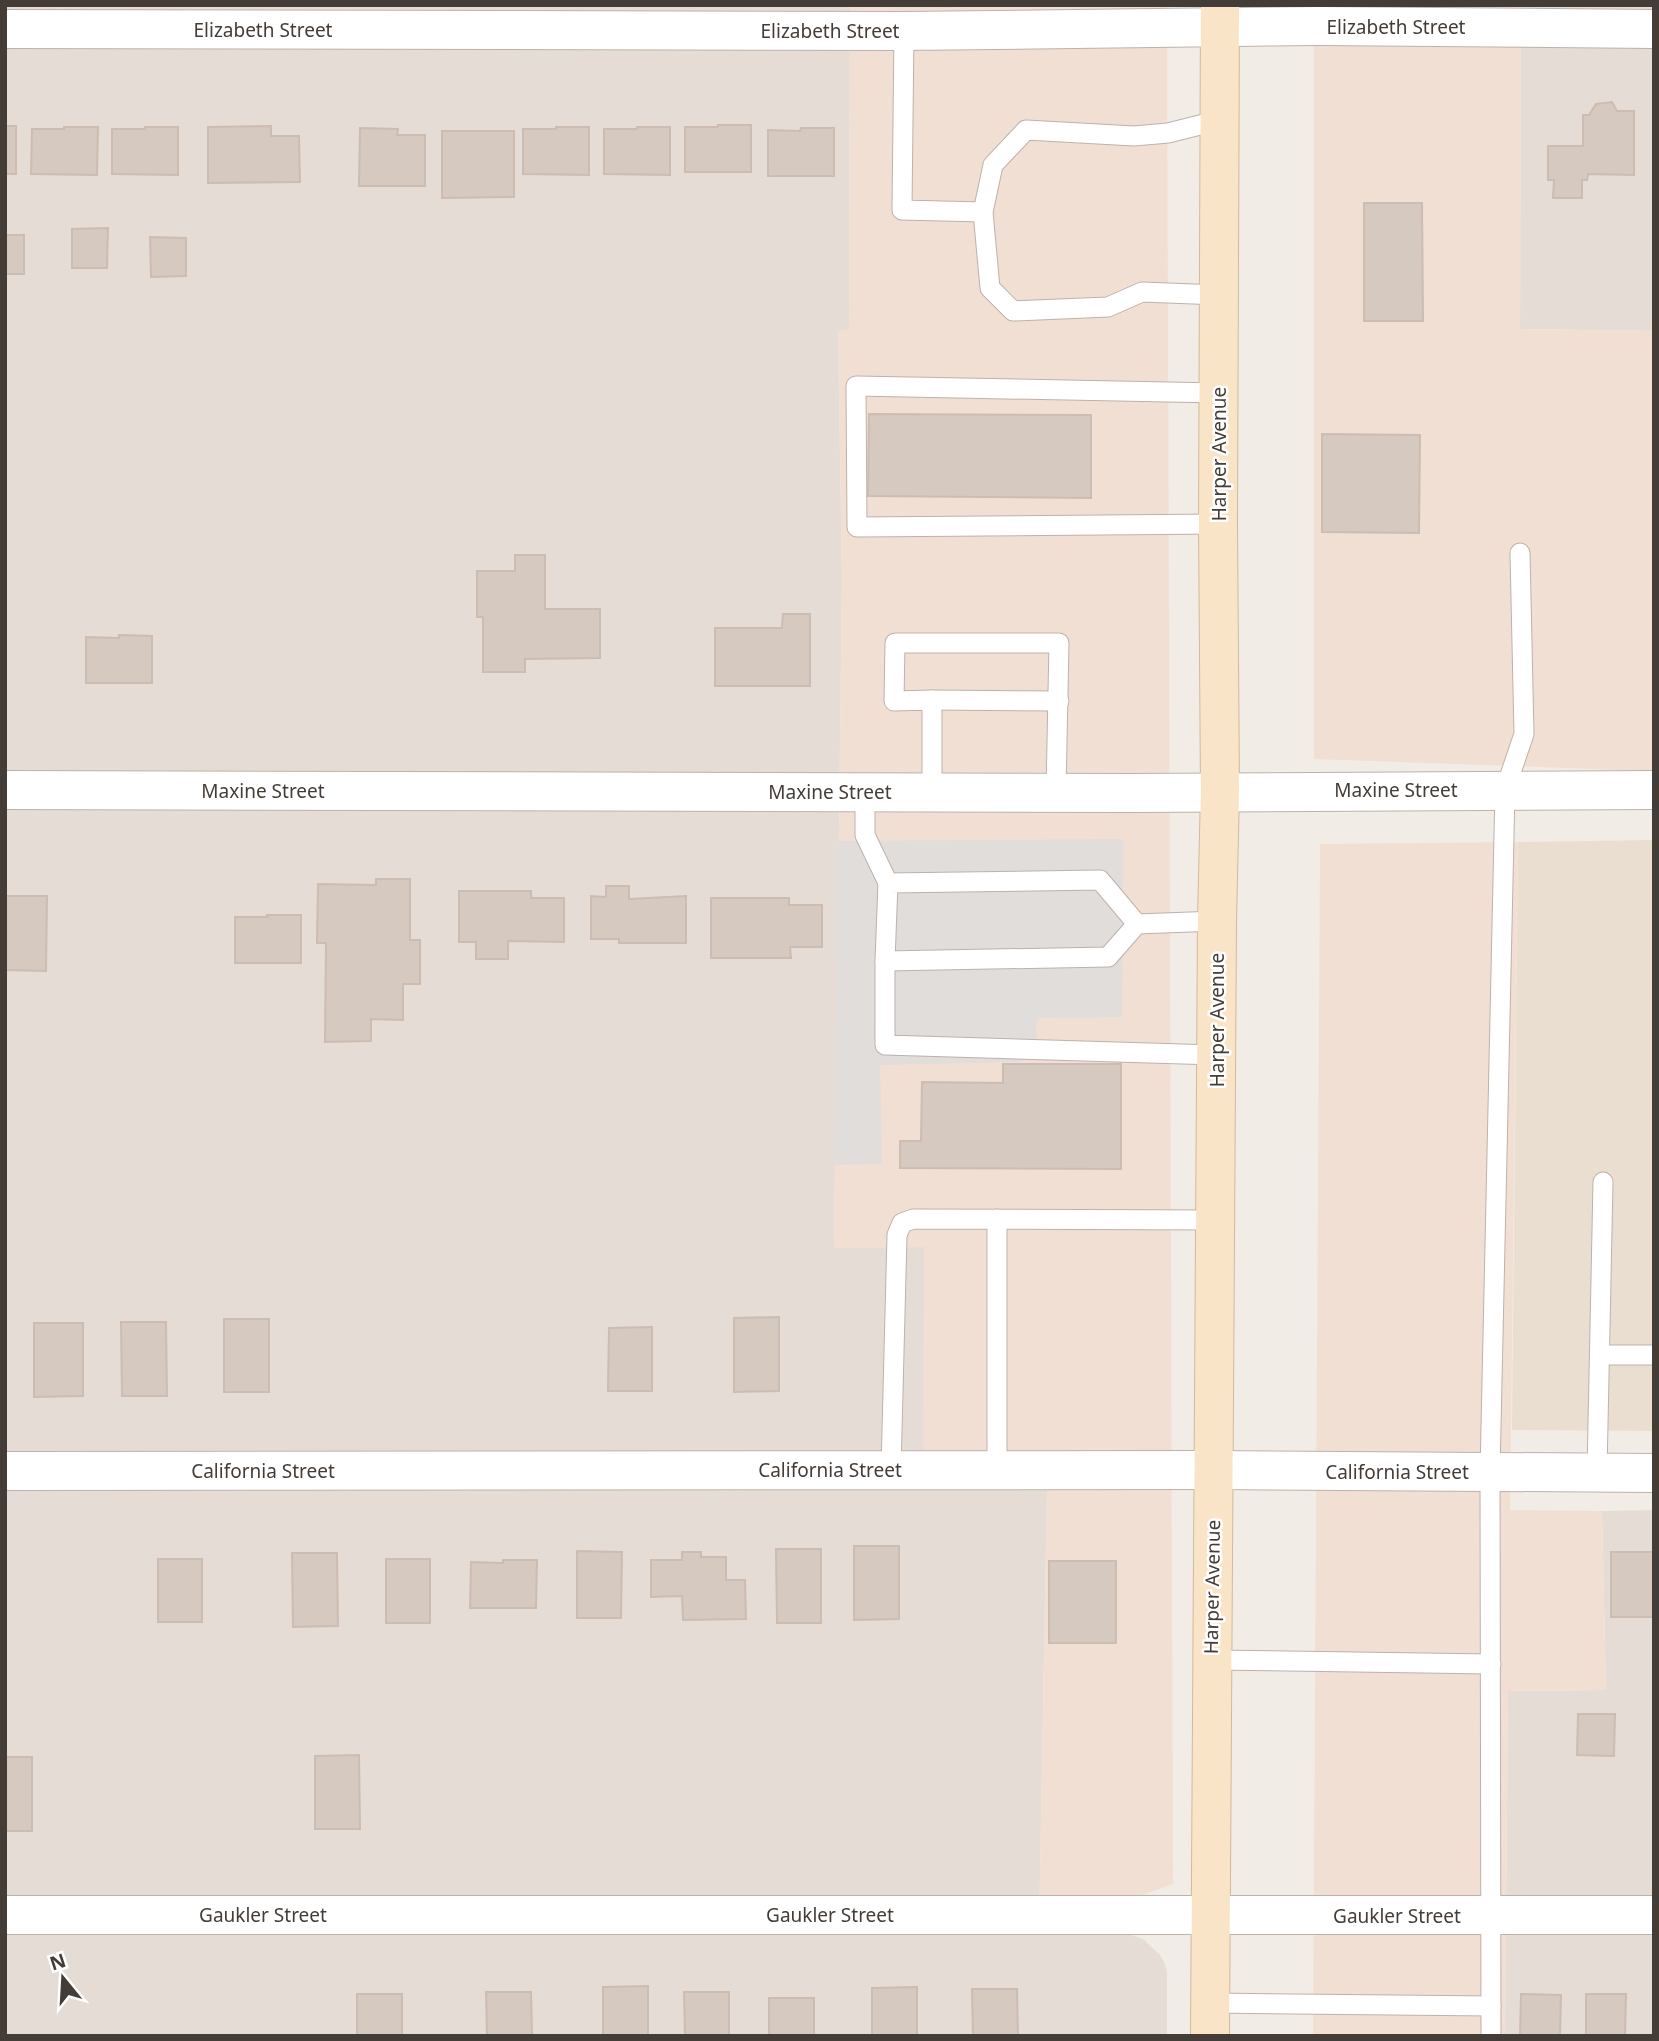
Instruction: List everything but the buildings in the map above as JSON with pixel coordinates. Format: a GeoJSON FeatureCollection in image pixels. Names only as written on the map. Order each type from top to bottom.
{"type":"FeatureCollection","features":[{"type":"Feature","properties":{"kind":"main road","name":"Harper Avenue"},"geometry":{"type":"LineString","coordinates":[[1210,2019],[1220,791],[1220,17]]}},
{"type":"Feature","properties":{"kind":"street","name":"Elizabeth Street"},"geometry":{"type":"LineString","coordinates":[[5,29],[904,31],[1220,17],[1394,16],[1654,29]]}},
{"type":"Feature","properties":{"kind":"street","name":"Maxine Street"},"geometry":{"type":"LineString","coordinates":[[5,790],[1654,790]]}},
{"type":"Feature","properties":{"kind":"street","name":"California Street"},"geometry":{"type":"LineString","coordinates":[[5,1471],[1214,1470],[1654,1473]]}},
{"type":"Feature","properties":{"kind":"street","name":"Gaukler Street"},"geometry":{"type":"LineString","coordinates":[[5,1915],[1654,1915]]}},
{"type":"Feature","properties":{"kind":"lane"},"geometry":{"type":"LineString","coordinates":[[904,31],[902,210],[983,212]]}},
{"type":"Feature","properties":{"kind":"lane"},"geometry":{"type":"LineString","coordinates":[[1219,295],[1142,292],[1108,307],[1013,311],[990,288],[983,212],[993,164],[1026,131],[1134,136],[1168,133],[1220,120]]}},
{"type":"Feature","properties":{"kind":"lane"},"geometry":{"type":"LineString","coordinates":[[1218,524],[857,527],[856,386],[1219,393]]}},
{"type":"Feature","properties":{"kind":"lane"},"geometry":{"type":"LineString","coordinates":[[1491,2036],[1490,1472],[1505,790],[1524,734],[1520,553]]}},
{"type":"Feature","properties":{"kind":"lane"},"geometry":{"type":"LineString","coordinates":[[1056,792],[1059,701],[1059,643],[895,643],[894,701],[1059,701]]}},
{"type":"Feature","properties":{"kind":"lane"},"geometry":{"type":"LineString","coordinates":[[932,700],[932,792]]}},
{"type":"Feature","properties":{"kind":"lane"},"geometry":{"type":"LineString","coordinates":[[865,792],[865,835],[888,883],[885,1045],[1216,1055]]}},
{"type":"Feature","properties":{"kind":"lane"},"geometry":{"type":"LineString","coordinates":[[888,883],[1100,880],[1137,924]]}},
{"type":"Feature","properties":{"kind":"lane"},"geometry":{"type":"LineString","coordinates":[[885,961],[1108,957],[1137,924],[1217,920]]}},
{"type":"Feature","properties":{"kind":"lane"},"geometry":{"type":"LineString","coordinates":[[1597,1473],[1603,1182]]}},
{"type":"Feature","properties":{"kind":"lane"},"geometry":{"type":"LineString","coordinates":[[891,1471],[897,1235],[902,1223],[914,1219],[1215,1220]]}},
{"type":"Feature","properties":{"kind":"lane"},"geometry":{"type":"LineString","coordinates":[[997,1219],[997,1471]]}},
{"type":"Feature","properties":{"kind":"lane"},"geometry":{"type":"LineString","coordinates":[[1600,1355],[1654,1355]]}},
{"type":"Feature","properties":{"kind":"lane"},"geometry":{"type":"LineString","coordinates":[[1212,1660],[1491,1664]]}},
{"type":"Feature","properties":{"kind":"lane"},"geometry":{"type":"LineString","coordinates":[[1210,2019],[1491,2006]]}},
{"type":"Feature","properties":{"kind":"shaded area"},"geometry":{"type":"Polygon","coordinates":[[[5,5],[955,5],[955,8],[850,8],[849,330],[838,331],[842,578],[834,1248],[924,1247],[924,1488],[1047,1488],[1039,1932],[1126,1933],[1143,1939],[1160,1955],[1165,1964],[1167,2036],[5,2036],[5,5]]]}},
{"type":"Feature","properties":{"kind":"shaded area"},"geometry":{"type":"Polygon","coordinates":[[[955,5],[1167,5],[1173,1884],[1039,1932],[1047,1489],[923,1488],[924,1247],[834,1248],[842,578],[838,330],[849,329],[850,7],[954,8],[955,5]]]}},
{"type":"Feature","properties":{"kind":"shaded area"},"geometry":{"type":"Polygon","coordinates":[[[1314,5],[1521,5],[1520,329],[1654,331],[1654,771],[1314,759],[1314,5]]]}},
{"type":"Feature","properties":{"kind":"shaded area"},"geometry":{"type":"Polygon","coordinates":[[[1521,5],[1654,5],[1654,331],[1520,329],[1521,5]]]}},
{"type":"Feature","properties":{"kind":"shaded area"},"geometry":{"type":"Polygon","coordinates":[[[1123,839],[1122,1017],[1040,1018],[1036,1023],[1037,1039],[1022,1040],[1022,1062],[880,1065],[882,1164],[834,1165],[838,841],[1123,839]]]}},
{"type":"Feature","properties":{"kind":"shaded area"},"geometry":{"type":"Polygon","coordinates":[[[1654,840],[1654,1431],[1512,1430],[1518,842],[1654,840]]]}},
{"type":"Feature","properties":{"kind":"shaded area"},"geometry":{"type":"Polygon","coordinates":[[[1518,842],[1510,1510],[1602,1511],[1606,1690],[1508,1691],[1505,2036],[1313,2036],[1320,844],[1518,842]]]}},
{"type":"Feature","properties":{"kind":"shaded area"},"geometry":{"type":"Polygon","coordinates":[[[1654,1510],[1654,2036],[1505,2036],[1508,1691],[1606,1690],[1602,1511],[1654,1510]]]}}]}
